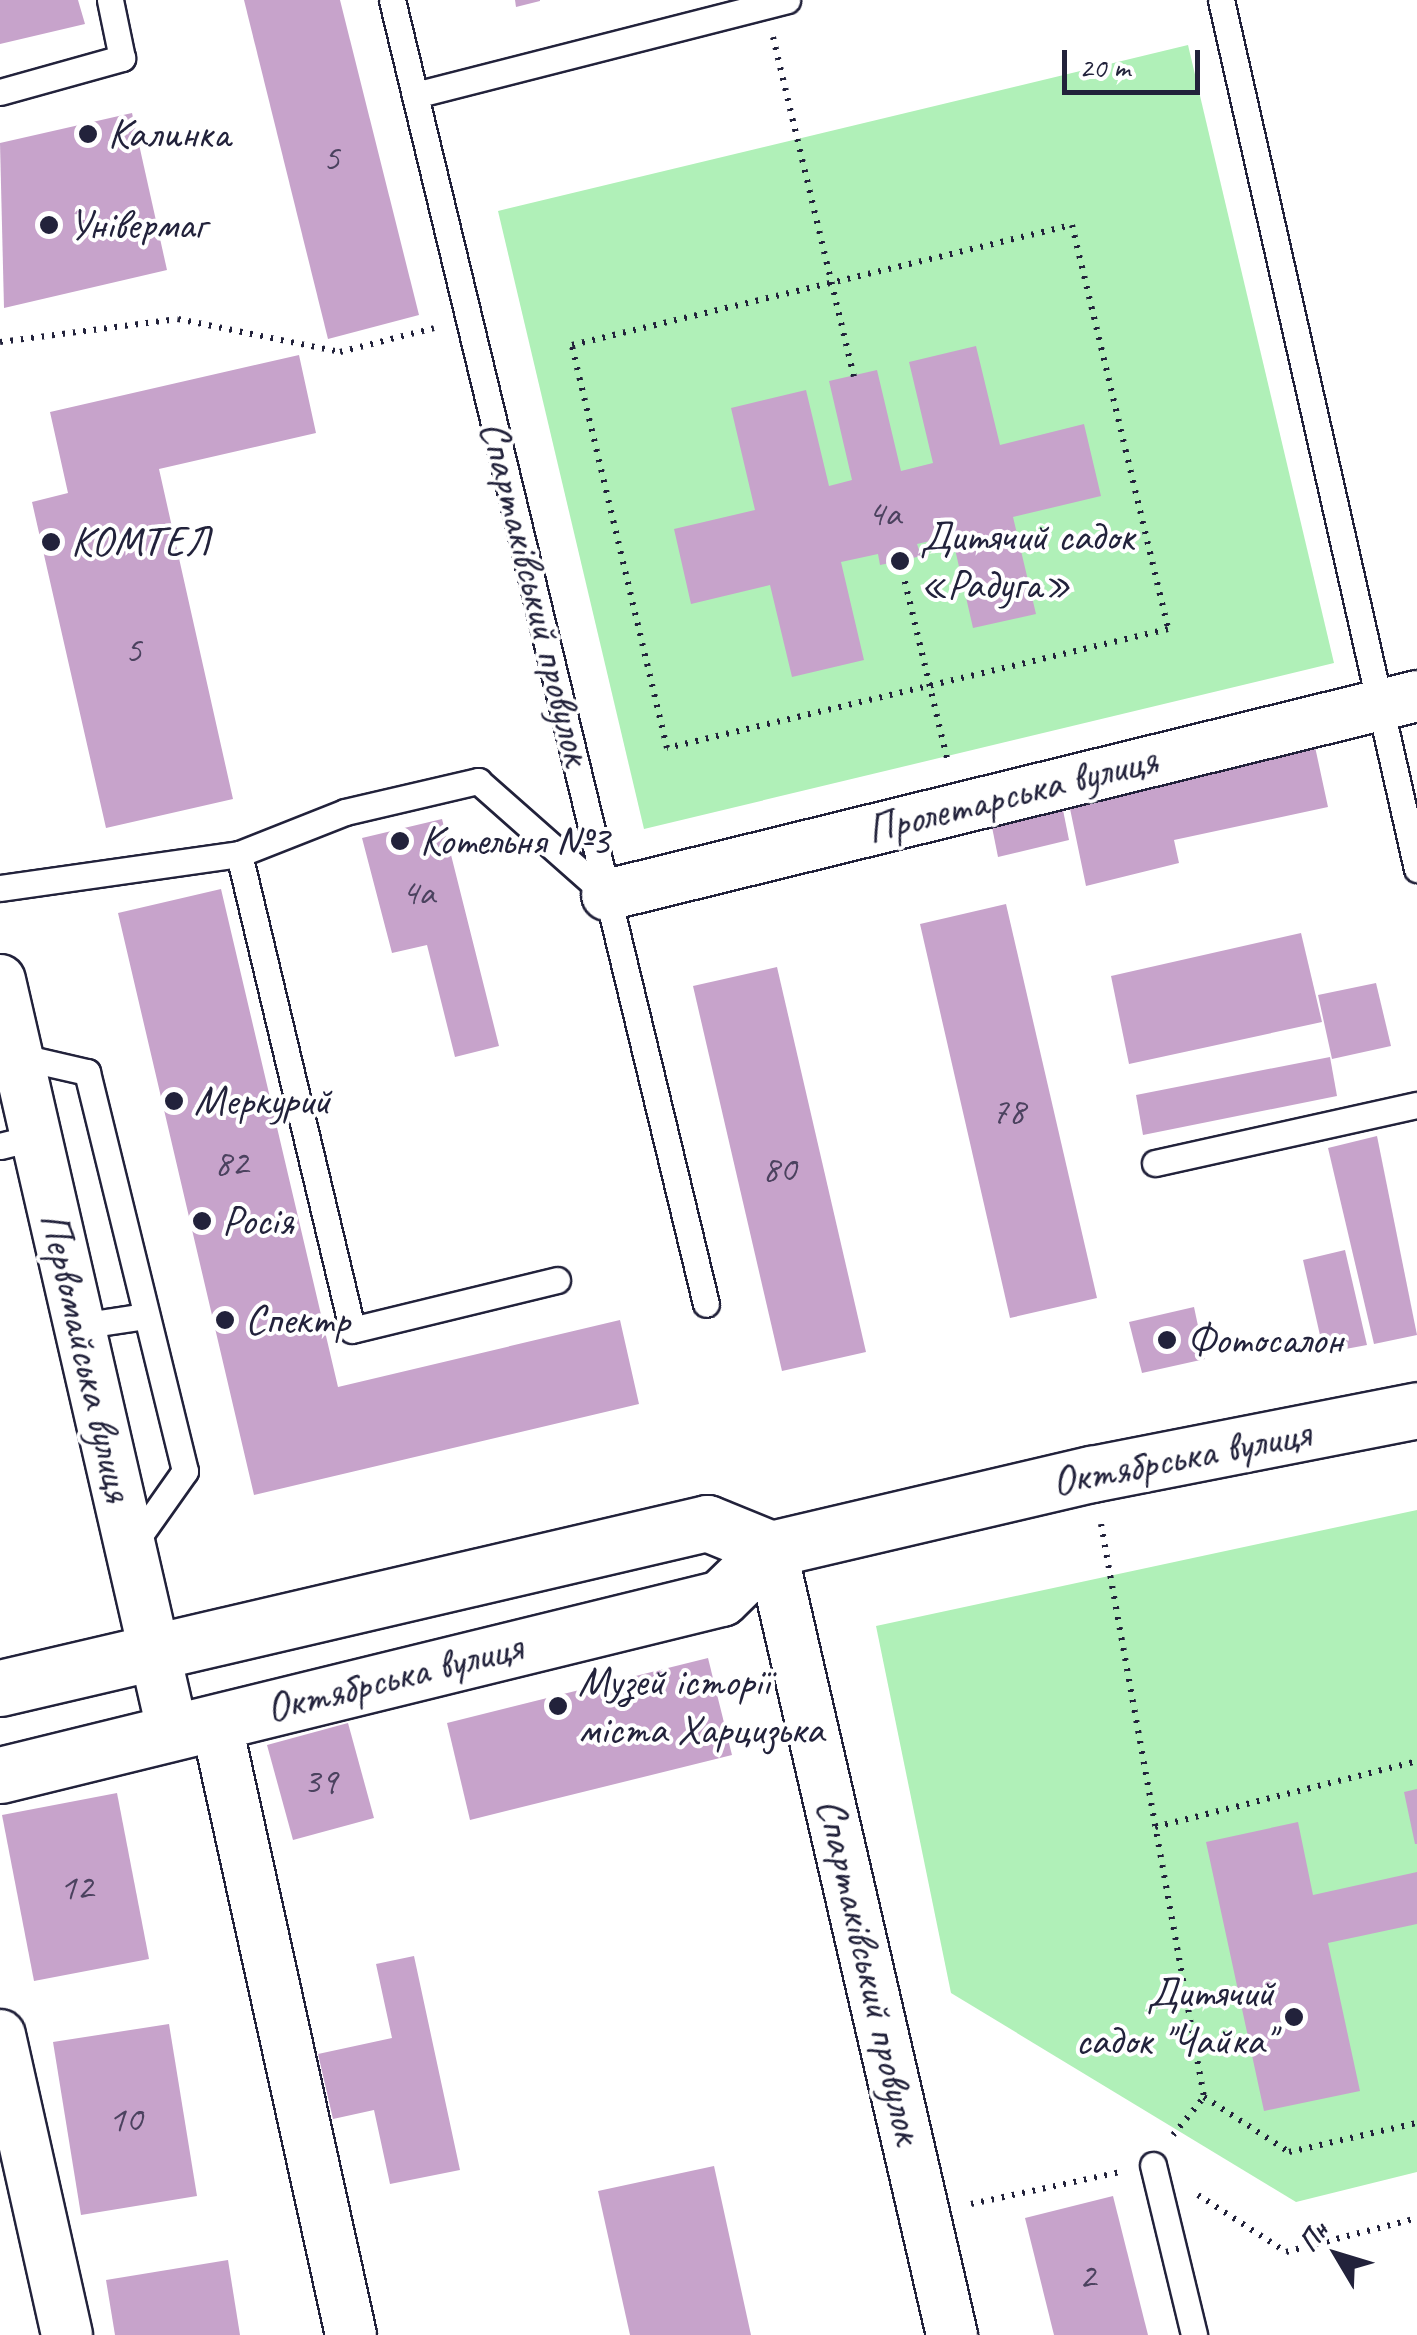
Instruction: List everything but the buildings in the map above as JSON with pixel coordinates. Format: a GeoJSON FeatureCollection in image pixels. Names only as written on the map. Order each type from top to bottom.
{"type":"FeatureCollection","features":[{"type":"Feature","properties":{"kind":"main road","name":"Октябрська вулиця"},"geometry":{"type":"LineString","coordinates":[[0,1774],[722,1598],[771,1550],[1092,1474],[1417,1410]]}},
{"type":"Feature","properties":{"kind":"main road","name":"Октябрська вулиця"},"geometry":{"type":"LineString","coordinates":[[0,1688],[706,1524],[771,1550]]}},
{"type":"Feature","properties":{"kind":"street","name":"Пролетарська вулиця"},"geometry":{"type":"LineString","coordinates":[[608,894],[1400,701]]}},
{"type":"Feature","properties":{"kind":"street","name":"Первомайська вулиця"},"geometry":{"type":"LineString","coordinates":[[0,980],[17,1056],[18,1142],[79,1326],[154,1652],[194,1727],[350,2335]]}},
{"type":"Feature","properties":{"kind":"street","name":"Спартаківський провулок"},"geometry":{"type":"LineString","coordinates":[[771,1550],[952,2335]]}},
{"type":"Feature","properties":{"kind":"street"},"geometry":{"type":"LineString","coordinates":[[0,2035],[67,2335]]}},
{"type":"Feature","properties":{"kind":"lane"},"geometry":{"type":"LineString","coordinates":[[0,92],[122,58],[110,0]]}},
{"type":"Feature","properties":{"kind":"lane","name":"Спартаківський провулок"},"geometry":{"type":"LineString","coordinates":[[392,0],[706,1304]]}},
{"type":"Feature","properties":{"kind":"lane"},"geometry":{"type":"LineString","coordinates":[[1221,0],[1400,701],[1417,869]]}},
{"type":"Feature","properties":{"kind":"lane"},"geometry":{"type":"LineString","coordinates":[[415,96],[776,2]]}},
{"type":"Feature","properties":{"kind":"lane"},"geometry":{"type":"LineString","coordinates":[[0,888],[239,854],[345,812],[478,781],[608,894]]}},
{"type":"Feature","properties":{"kind":"lane"},"geometry":{"type":"LineString","coordinates":[[239,854],[352,1330],[558,1280]]}},
{"type":"Feature","properties":{"kind":"lane"},"geometry":{"type":"LineString","coordinates":[[17,1056],[86,1072],[185,1472],[130,1549]]}},
{"type":"Feature","properties":{"kind":"lane"},"geometry":{"type":"LineString","coordinates":[[1155,1163],[1417,1105]]}},
{"type":"Feature","properties":{"kind":"lane"},"geometry":{"type":"LineString","coordinates":[[79,1326],[146,1316]]}},
{"type":"Feature","properties":{"kind":"lane"},"geometry":{"type":"LineString","coordinates":[[1152,2165],[1194,2335]]}},
{"type":"Feature","properties":{"kind":"path"},"geometry":{"type":"LineString","coordinates":[[776,2],[831,283],[854,376]]}},
{"type":"Feature","properties":{"kind":"path"},"geometry":{"type":"LineString","coordinates":[[1072,225],[1168,629],[930,686],[668,748],[572,345],[1072,225]]}},
{"type":"Feature","properties":{"kind":"path"},"geometry":{"type":"LineString","coordinates":[[0,342],[178,319],[340,352],[469,320]]}},
{"type":"Feature","properties":{"kind":"path"},"geometry":{"type":"LineString","coordinates":[[900,561],[959,808]]}},
{"type":"Feature","properties":{"kind":"path"},"geometry":{"type":"LineString","coordinates":[[1092,1474],[1204,2097],[1288,2152],[1417,2123]]}},
{"type":"Feature","properties":{"kind":"path"},"geometry":{"type":"LineString","coordinates":[[1155,1826],[1417,1761]]}},
{"type":"Feature","properties":{"kind":"path"},"geometry":{"type":"LineString","coordinates":[[1152,2165],[1204,2097]]}},
{"type":"Feature","properties":{"kind":"green space"},"geometry":{"type":"Polygon","coordinates":[[[1188,45],[1334,663],[644,829],[498,211],[1188,45]]]}},
{"type":"Feature","properties":{"kind":"green space"},"geometry":{"type":"Polygon","coordinates":[[[1417,1510],[1417,2172],[1296,2202],[951,1993],[876,1626],[1417,1510]]]}},
{"type":"Feature","properties":{"kind":"place","name":"Калинка"},"geometry":{"type":"Point","coordinates":[88,134]}},
{"type":"Feature","properties":{"kind":"place","name":"Універмаг"},"geometry":{"type":"Point","coordinates":[49,225]}},
{"type":"Feature","properties":{"kind":"place","name":"КОМТЕЛ"},"geometry":{"type":"Point","coordinates":[51,542]}},
{"type":"Feature","properties":{"kind":"place","name":"Дитячий садок «Радуга»"},"geometry":{"type":"Point","coordinates":[900,561]}},
{"type":"Feature","properties":{"kind":"place","name":"Котельня №3"},"geometry":{"type":"Point","coordinates":[400,841]}},
{"type":"Feature","properties":{"kind":"place","name":"Меркурий"},"geometry":{"type":"Point","coordinates":[174,1101]}},
{"type":"Feature","properties":{"kind":"place","name":"Росія"},"geometry":{"type":"Point","coordinates":[202,1221]}},
{"type":"Feature","properties":{"kind":"place","name":"Спектр"},"geometry":{"type":"Point","coordinates":[225,1320]}},
{"type":"Feature","properties":{"kind":"place","name":"Фотосалон"},"geometry":{"type":"Point","coordinates":[1167,1340]}},
{"type":"Feature","properties":{"kind":"place","name":"Музей історії міста Харцизька"},"geometry":{"type":"Point","coordinates":[558,1706]}},
{"type":"Feature","properties":{"kind":"place","name":"Дитячий садок \"Чайка\""},"geometry":{"type":"Point","coordinates":[1294,2017]}}]}
